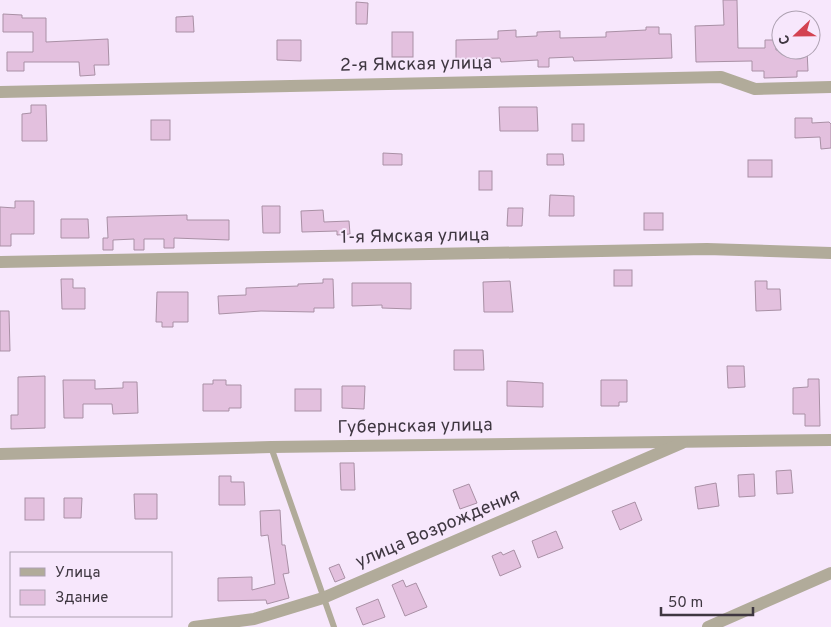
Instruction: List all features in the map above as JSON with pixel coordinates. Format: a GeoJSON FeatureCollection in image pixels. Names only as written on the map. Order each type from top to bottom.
{"type":"FeatureCollection","features":[{"type":"Feature","properties":{"kind":"street","name":"2-я Ямская улица"},"geometry":{"type":"LineString","coordinates":[[0,92],[721,77],[755,88],[831,87]]}},
{"type":"Feature","properties":{"kind":"street","name":"1-я Ямская улица"},"geometry":{"type":"LineString","coordinates":[[0,262],[707,249],[831,252]]}},
{"type":"Feature","properties":{"kind":"street","name":"Губернская улица"},"geometry":{"type":"LineString","coordinates":[[0,454],[271,447],[689,440],[831,440]]}},
{"type":"Feature","properties":{"kind":"street","name":"улица Возрождения"},"geometry":{"type":"LineString","coordinates":[[194,627],[254,619],[323,598],[689,440]]}},
{"type":"Feature","properties":{"kind":"street"},"geometry":{"type":"LineString","coordinates":[[708,627],[831,573]]}},
{"type":"Feature","properties":{"kind":"lane"},"geometry":{"type":"LineString","coordinates":[[271,447],[334,627]]}},
{"type":"Feature","properties":{"kind":"building"},"geometry":{"type":"Polygon","coordinates":[[[723,0],[737,0],[738,48],[765,48],[765,40],[771,40],[771,60],[807,60],[808,71],[797,71],[797,77],[764,78],[764,71],[752,71],[752,61],[696,62],[695,26],[724,25],[723,0]]]}},
{"type":"Feature","properties":{"kind":"building"},"geometry":{"type":"Polygon","coordinates":[[[356,2],[368,3],[367,24],[356,24],[356,2]]]}},
{"type":"Feature","properties":{"kind":"building"},"geometry":{"type":"Polygon","coordinates":[[[3,14],[22,15],[22,18],[46,18],[46,42],[108,39],[109,65],[94,65],[95,75],[80,76],[79,62],[24,62],[24,71],[7,71],[7,52],[33,52],[33,32],[3,32],[3,14]]]}},
{"type":"Feature","properties":{"kind":"building"},"geometry":{"type":"Polygon","coordinates":[[[193,16],[194,32],[176,32],[176,17],[193,16]]]}},
{"type":"Feature","properties":{"kind":"building"},"geometry":{"type":"Polygon","coordinates":[[[646,27],[659,27],[659,34],[671,34],[672,58],[574,61],[573,57],[549,58],[549,67],[538,67],[538,60],[501,62],[500,58],[456,59],[456,40],[498,39],[498,31],[516,30],[516,37],[537,36],[537,32],[560,31],[560,38],[606,37],[606,32],[646,30],[646,27]]]}},
{"type":"Feature","properties":{"kind":"building"},"geometry":{"type":"Polygon","coordinates":[[[392,32],[413,32],[413,57],[392,57],[392,32]]]}},
{"type":"Feature","properties":{"kind":"building"},"geometry":{"type":"Polygon","coordinates":[[[277,40],[301,40],[301,61],[277,60],[277,40]]]}},
{"type":"Feature","properties":{"kind":"building"},"geometry":{"type":"Polygon","coordinates":[[[31,105],[46,105],[47,141],[22,141],[22,114],[31,113],[31,105]]]}},
{"type":"Feature","properties":{"kind":"building"},"geometry":{"type":"Polygon","coordinates":[[[499,107],[537,107],[538,131],[500,131],[499,107]]]}},
{"type":"Feature","properties":{"kind":"building"},"geometry":{"type":"Polygon","coordinates":[[[795,118],[812,118],[812,123],[829,122],[831,124],[831,148],[821,149],[820,137],[795,138],[795,118]]]}},
{"type":"Feature","properties":{"kind":"building"},"geometry":{"type":"Polygon","coordinates":[[[151,120],[170,120],[170,140],[151,140],[151,120]]]}},
{"type":"Feature","properties":{"kind":"building"},"geometry":{"type":"Polygon","coordinates":[[[572,124],[584,124],[584,141],[572,141],[572,124]]]}},
{"type":"Feature","properties":{"kind":"building"},"geometry":{"type":"Polygon","coordinates":[[[383,153],[402,154],[402,165],[383,165],[383,153]]]}},
{"type":"Feature","properties":{"kind":"building"},"geometry":{"type":"Polygon","coordinates":[[[547,154],[563,154],[564,165],[547,165],[547,154]]]}},
{"type":"Feature","properties":{"kind":"building"},"geometry":{"type":"Polygon","coordinates":[[[748,160],[772,160],[772,177],[748,177],[748,160]]]}},
{"type":"Feature","properties":{"kind":"building"},"geometry":{"type":"Polygon","coordinates":[[[479,171],[492,171],[492,190],[479,190],[479,171]]]}},
{"type":"Feature","properties":{"kind":"building"},"geometry":{"type":"Polygon","coordinates":[[[550,195],[574,196],[574,216],[549,216],[550,195]]]}},
{"type":"Feature","properties":{"kind":"building"},"geometry":{"type":"Polygon","coordinates":[[[15,201],[34,201],[34,234],[11,234],[11,246],[0,246],[0,207],[15,208],[15,201]]]}},
{"type":"Feature","properties":{"kind":"building"},"geometry":{"type":"Polygon","coordinates":[[[262,206],[280,206],[280,233],[263,233],[262,206]]]}},
{"type":"Feature","properties":{"kind":"building"},"geometry":{"type":"Polygon","coordinates":[[[508,208],[523,208],[522,226],[507,226],[508,208]]]}},
{"type":"Feature","properties":{"kind":"building"},"geometry":{"type":"Polygon","coordinates":[[[323,210],[324,222],[349,221],[350,234],[337,235],[337,231],[302,232],[301,211],[323,210]]]}},
{"type":"Feature","properties":{"kind":"building"},"geometry":{"type":"Polygon","coordinates":[[[644,213],[663,213],[663,230],[644,230],[644,213]]]}},
{"type":"Feature","properties":{"kind":"building"},"geometry":{"type":"Polygon","coordinates":[[[187,215],[187,220],[229,220],[229,240],[174,238],[174,248],[164,248],[164,239],[144,239],[144,250],[134,250],[134,239],[113,240],[113,250],[103,250],[103,238],[108,238],[107,217],[187,215]]]}},
{"type":"Feature","properties":{"kind":"building"},"geometry":{"type":"Polygon","coordinates":[[[61,219],[88,219],[89,238],[61,238],[61,219]]]}},
{"type":"Feature","properties":{"kind":"building"},"geometry":{"type":"Polygon","coordinates":[[[614,270],[632,270],[632,286],[614,286],[614,270]]]}},
{"type":"Feature","properties":{"kind":"building"},"geometry":{"type":"Polygon","coordinates":[[[61,279],[73,279],[73,288],[85,288],[85,309],[62,309],[61,279]]]}},
{"type":"Feature","properties":{"kind":"building"},"geometry":{"type":"Polygon","coordinates":[[[323,279],[333,279],[334,308],[314,308],[314,312],[261,311],[219,314],[218,296],[246,295],[246,288],[323,283],[323,279]]]}},
{"type":"Feature","properties":{"kind":"building"},"geometry":{"type":"Polygon","coordinates":[[[510,281],[513,312],[484,312],[483,282],[510,281]]]}},
{"type":"Feature","properties":{"kind":"building"},"geometry":{"type":"Polygon","coordinates":[[[755,281],[767,281],[767,289],[780,289],[781,310],[756,311],[755,281]]]}},
{"type":"Feature","properties":{"kind":"building"},"geometry":{"type":"Polygon","coordinates":[[[352,283],[411,283],[411,309],[382,308],[382,305],[352,306],[352,283]]]}},
{"type":"Feature","properties":{"kind":"building"},"geometry":{"type":"Polygon","coordinates":[[[157,292],[188,292],[188,322],[173,322],[173,327],[162,327],[162,322],[156,322],[157,292]]]}},
{"type":"Feature","properties":{"kind":"building"},"geometry":{"type":"Polygon","coordinates":[[[0,311],[9,311],[10,351],[0,351],[0,311]]]}},
{"type":"Feature","properties":{"kind":"building"},"geometry":{"type":"Polygon","coordinates":[[[454,350],[483,350],[484,370],[454,370],[454,350]]]}},
{"type":"Feature","properties":{"kind":"building"},"geometry":{"type":"Polygon","coordinates":[[[727,366],[744,366],[745,387],[728,388],[727,366]]]}},
{"type":"Feature","properties":{"kind":"building"},"geometry":{"type":"Polygon","coordinates":[[[45,376],[45,428],[11,429],[11,415],[18,415],[18,377],[45,376]]]}},
{"type":"Feature","properties":{"kind":"building"},"geometry":{"type":"Polygon","coordinates":[[[808,379],[819,379],[820,426],[805,426],[805,414],[793,414],[793,388],[808,387],[808,379]]]}},
{"type":"Feature","properties":{"kind":"building"},"geometry":{"type":"Polygon","coordinates":[[[63,380],[95,380],[95,389],[123,388],[123,382],[137,382],[138,413],[113,414],[112,404],[83,404],[83,418],[64,418],[63,380]]]}},
{"type":"Feature","properties":{"kind":"building"},"geometry":{"type":"Polygon","coordinates":[[[213,380],[226,380],[226,385],[241,385],[241,408],[229,408],[229,411],[203,411],[203,384],[213,384],[213,380]]]}},
{"type":"Feature","properties":{"kind":"building"},"geometry":{"type":"Polygon","coordinates":[[[601,380],[627,380],[627,402],[619,402],[619,406],[601,406],[601,380]]]}},
{"type":"Feature","properties":{"kind":"building"},"geometry":{"type":"Polygon","coordinates":[[[507,381],[543,383],[543,407],[507,406],[507,381]]]}},
{"type":"Feature","properties":{"kind":"building"},"geometry":{"type":"Polygon","coordinates":[[[342,386],[365,386],[364,409],[342,408],[342,386]]]}},
{"type":"Feature","properties":{"kind":"building"},"geometry":{"type":"Polygon","coordinates":[[[295,389],[321,389],[321,411],[295,411],[295,389]]]}},
{"type":"Feature","properties":{"kind":"building"},"geometry":{"type":"Polygon","coordinates":[[[340,463],[354,463],[355,490],[341,490],[340,463]]]}},
{"type":"Feature","properties":{"kind":"building"},"geometry":{"type":"Polygon","coordinates":[[[791,470],[793,493],[777,494],[776,471],[791,470]]]}},
{"type":"Feature","properties":{"kind":"building"},"geometry":{"type":"Polygon","coordinates":[[[754,474],[755,496],[739,497],[738,475],[754,474]]]}},
{"type":"Feature","properties":{"kind":"building"},"geometry":{"type":"Polygon","coordinates":[[[219,476],[231,476],[231,482],[244,482],[245,505],[219,505],[219,476]]]}},
{"type":"Feature","properties":{"kind":"building"},"geometry":{"type":"Polygon","coordinates":[[[716,483],[719,506],[698,509],[695,487],[716,483]]]}},
{"type":"Feature","properties":{"kind":"building"},"geometry":{"type":"Polygon","coordinates":[[[469,484],[477,503],[460,509],[453,490],[469,484]]]}},
{"type":"Feature","properties":{"kind":"building"},"geometry":{"type":"Polygon","coordinates":[[[134,494],[157,494],[157,519],[135,519],[134,494]]]}},
{"type":"Feature","properties":{"kind":"building"},"geometry":{"type":"Polygon","coordinates":[[[25,498],[44,498],[44,520],[25,520],[25,498]]]}},
{"type":"Feature","properties":{"kind":"building"},"geometry":{"type":"Polygon","coordinates":[[[64,498],[82,498],[81,518],[64,518],[64,498]]]}},
{"type":"Feature","properties":{"kind":"building"},"geometry":{"type":"Polygon","coordinates":[[[635,502],[642,520],[620,530],[612,511],[635,502]]]}},
{"type":"Feature","properties":{"kind":"building"},"geometry":{"type":"Polygon","coordinates":[[[280,510],[282,545],[285,545],[289,573],[283,574],[289,598],[267,604],[266,600],[218,601],[218,578],[252,577],[252,590],[275,584],[268,535],[261,536],[260,511],[280,510]]]}},
{"type":"Feature","properties":{"kind":"building"},"geometry":{"type":"Polygon","coordinates":[[[556,531],[563,548],[538,558],[532,541],[556,531]]]}},
{"type":"Feature","properties":{"kind":"building"},"geometry":{"type":"Polygon","coordinates":[[[514,550],[521,567],[500,576],[492,556],[501,552],[503,555],[514,550]]]}},
{"type":"Feature","properties":{"kind":"building"},"geometry":{"type":"Polygon","coordinates":[[[339,564],[345,578],[335,582],[329,568],[339,564]]]}},
{"type":"Feature","properties":{"kind":"building"},"geometry":{"type":"Polygon","coordinates":[[[403,580],[406,587],[416,583],[427,607],[405,616],[392,585],[403,580]]]}},
{"type":"Feature","properties":{"kind":"building"},"geometry":{"type":"Polygon","coordinates":[[[378,599],[385,617],[363,625],[356,608],[378,599]]]}}]}
